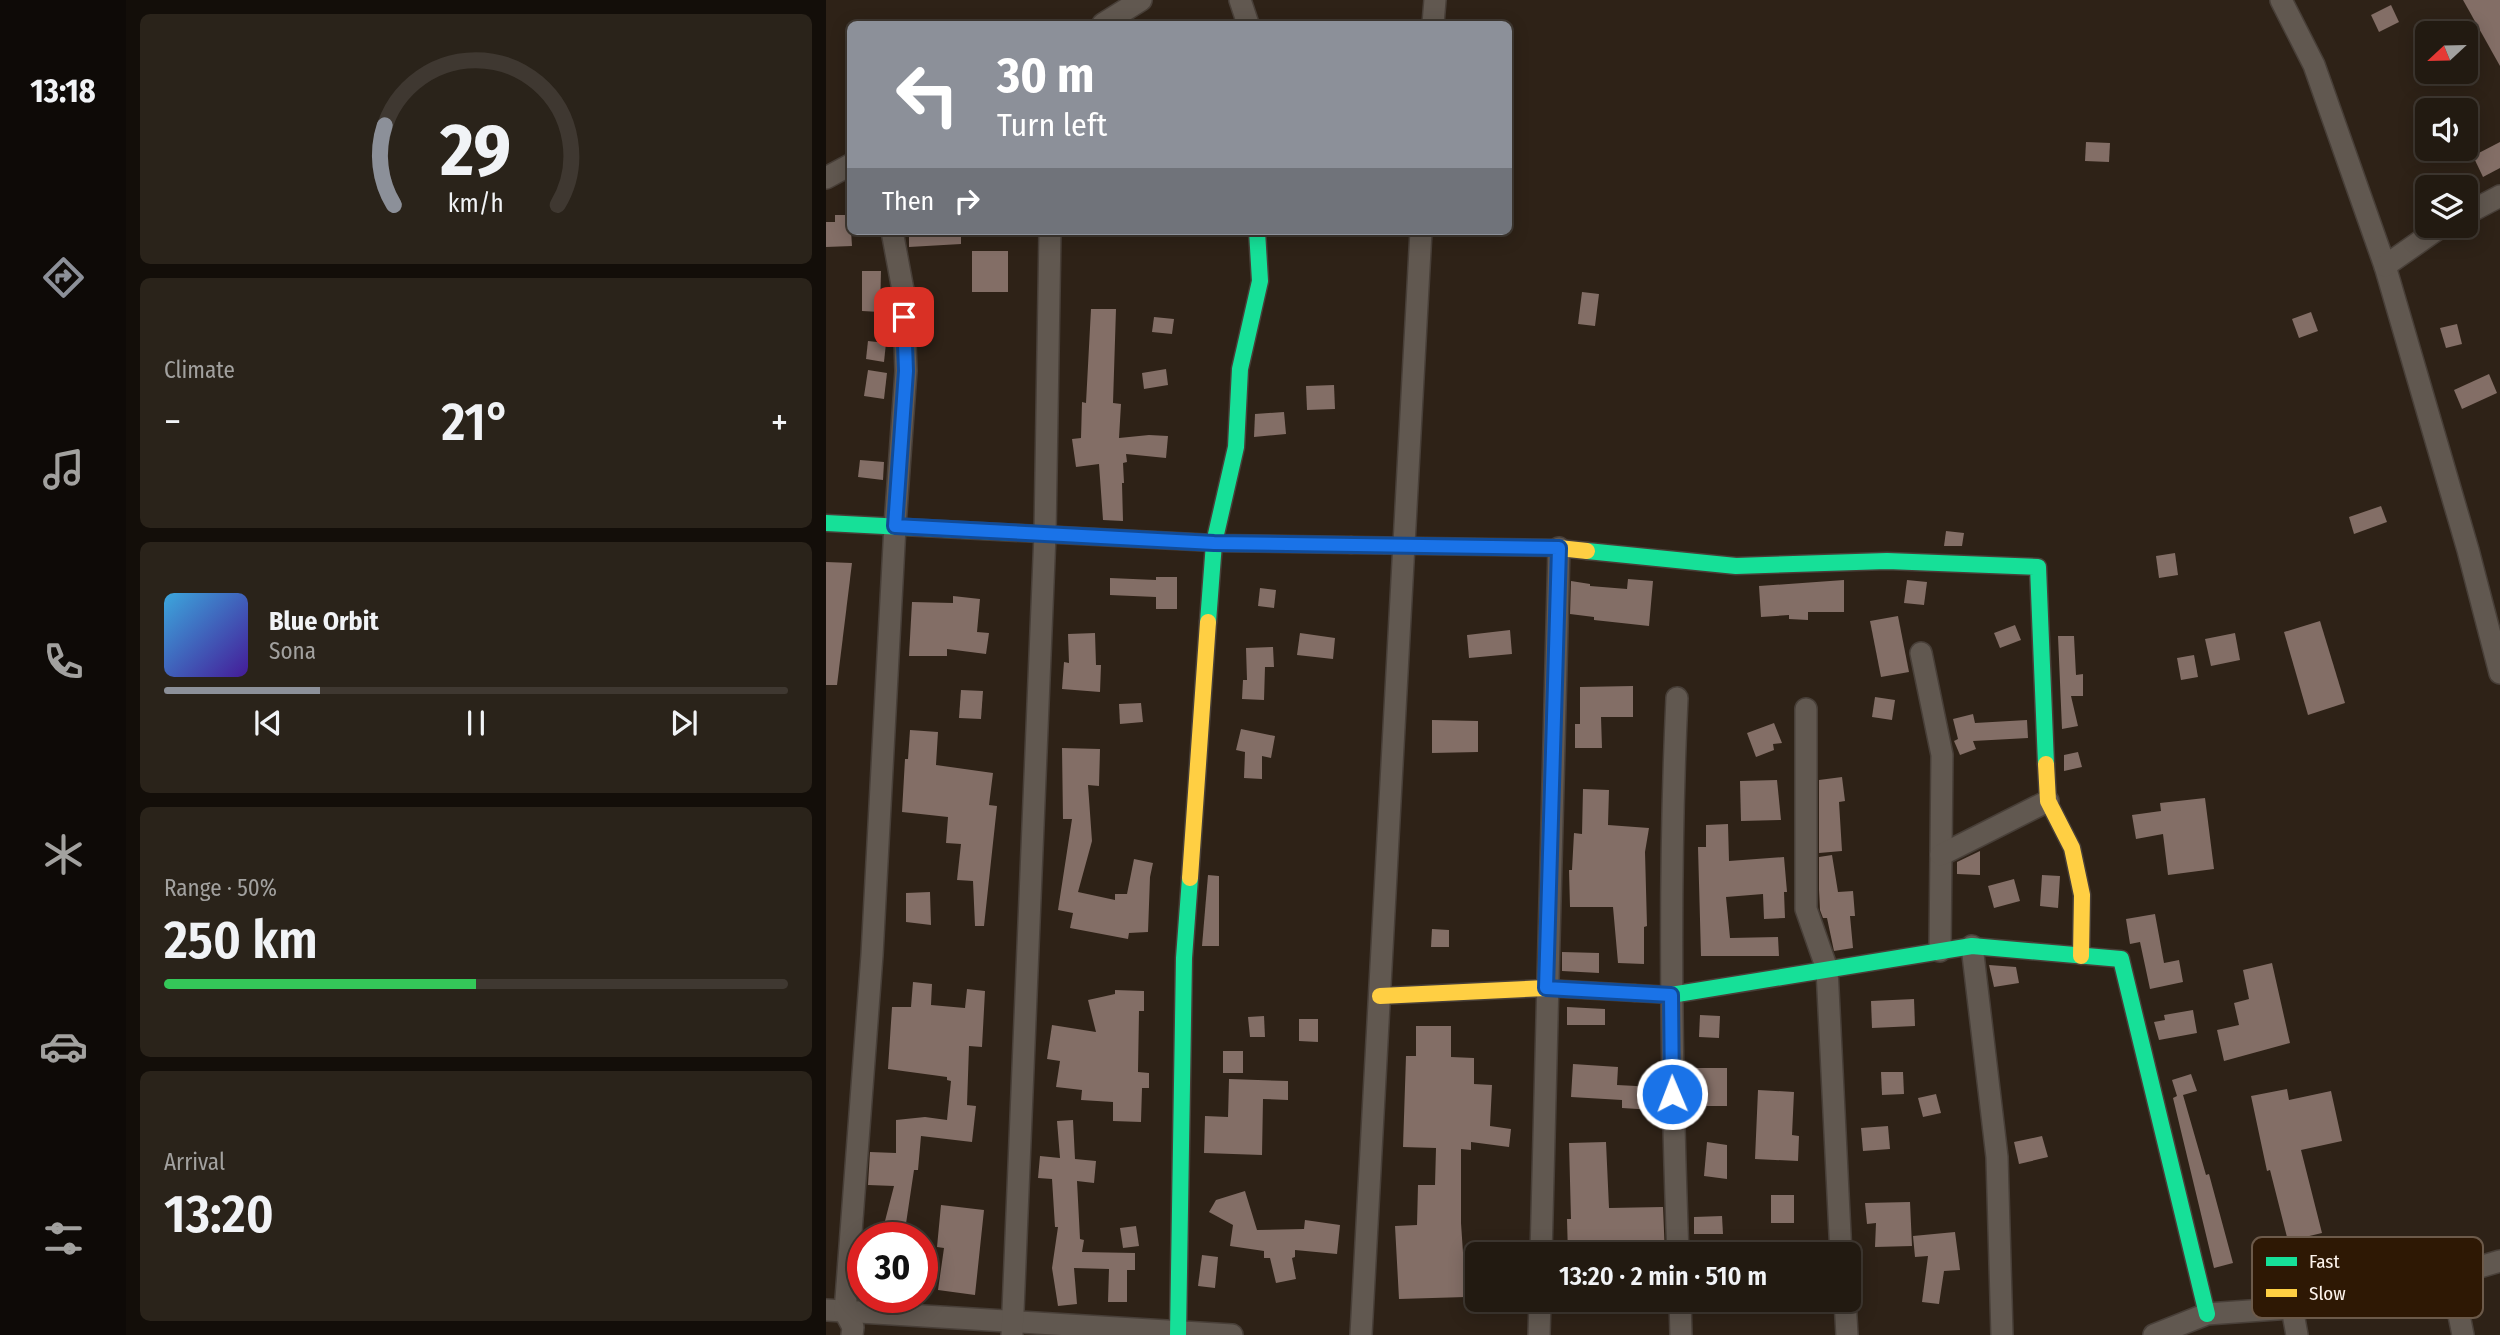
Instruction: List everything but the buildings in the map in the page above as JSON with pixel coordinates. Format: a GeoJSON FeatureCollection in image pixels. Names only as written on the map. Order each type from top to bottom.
{"type":"FeatureCollection","features":[{"type":"Feature","properties":{"kind":"street"},"geometry":{"type":"LineString","coordinates":[[1108,21],[1140,0]]}},
{"type":"Feature","properties":{"kind":"street"},"geometry":{"type":"LineString","coordinates":[[1240,0],[1247,21]]}},
{"type":"Feature","properties":{"kind":"street"},"geometry":{"type":"LineString","coordinates":[[1433,21],[1435,0]]}},
{"type":"Feature","properties":{"kind":"street"},"geometry":{"type":"LineString","coordinates":[[2281,0],[2314,65],[2385,266],[2468,550],[2500,673]]}},
{"type":"Feature","properties":{"kind":"street"},"geometry":{"type":"LineString","coordinates":[[826,178],[847,167]]}},
{"type":"Feature","properties":{"kind":"street"},"geometry":{"type":"LineString","coordinates":[[2478,208],[2500,196]]}},
{"type":"Feature","properties":{"kind":"street"},"geometry":{"type":"LineString","coordinates":[[835,1311],[872,955],[906,371],[903,290],[893,235]]}},
{"type":"Feature","properties":{"kind":"street"},"geometry":{"type":"LineString","coordinates":[[1012,1329],[1045,534],[1050,235]]}},
{"type":"Feature","properties":{"kind":"street"},"geometry":{"type":"LineString","coordinates":[[1179,1334],[1184,958],[1214,543],[1236,447],[1240,369],[1260,281],[1257,235]]}},
{"type":"Feature","properties":{"kind":"street"},"geometry":{"type":"LineString","coordinates":[[1361,1335],[1421,235]]}},
{"type":"Feature","properties":{"kind":"street"},"geometry":{"type":"LineString","coordinates":[[2385,266],[2425,238]]}},
{"type":"Feature","properties":{"kind":"street"},"geometry":{"type":"LineString","coordinates":[[826,523],[1214,543],[1559,548],[1736,566],[1887,561],[2038,567],[2048,801],[2073,848],[2082,895],[2081,956]]}},
{"type":"Feature","properties":{"kind":"street"},"geometry":{"type":"LineString","coordinates":[[1541,1242],[1559,548]]}},
{"type":"Feature","properties":{"kind":"street"},"geometry":{"type":"LineString","coordinates":[[1921,653],[1942,755],[1940,951]]}},
{"type":"Feature","properties":{"kind":"street"},"geometry":{"type":"LineString","coordinates":[[1677,698],[1671,808],[1671,995],[1678,1242]]}},
{"type":"Feature","properties":{"kind":"street"},"geometry":{"type":"LineString","coordinates":[[1806,709],[1806,909],[1827,969],[1840,1242]]}},
{"type":"Feature","properties":{"kind":"street"},"geometry":{"type":"LineString","coordinates":[[1941,855],[2048,801]]}},
{"type":"Feature","properties":{"kind":"street"},"geometry":{"type":"LineString","coordinates":[[1380,996],[1546,988],[1671,995],[1972,946],[2121,959],[2207,1314]]}},
{"type":"Feature","properties":{"kind":"street"},"geometry":{"type":"LineString","coordinates":[[1972,946],[1997,1157],[2002,1335]]}},
{"type":"Feature","properties":{"kind":"street"},"geometry":{"type":"LineString","coordinates":[[2483,1266],[2500,1261]]}},
{"type":"Feature","properties":{"kind":"street"},"geometry":{"type":"LineString","coordinates":[[835,1311],[1012,1329],[1231,1335]]}},
{"type":"Feature","properties":{"kind":"street"},"geometry":{"type":"LineString","coordinates":[[835,1311],[853,1327],[852,1335]]}},
{"type":"Feature","properties":{"kind":"street"},"geometry":{"type":"LineString","coordinates":[[2154,1335],[2207,1314],[2252,1311]]}},
{"type":"Feature","properties":{"kind":"street"},"geometry":{"type":"LineString","coordinates":[[1539,1335],[1540,1312]]}},
{"type":"Feature","properties":{"kind":"street"},"geometry":{"type":"LineString","coordinates":[[1680,1312],[1681,1335]]}},
{"type":"Feature","properties":{"kind":"street"},"geometry":{"type":"LineString","coordinates":[[1846,1312],[1847,1335]]}},
{"type":"Feature","properties":{"kind":"traffic: fast"},"geometry":{"type":"LineString","coordinates":[[1208,622],[1214,543],[1236,447],[1240,369],[1260,281],[1257,235]]}},
{"type":"Feature","properties":{"kind":"traffic: fast"},"geometry":{"type":"LineString","coordinates":[[826,523],[1214,543],[1351,545]]}},
{"type":"Feature","properties":{"kind":"traffic: fast"},"geometry":{"type":"LineString","coordinates":[[1587,551],[1736,566],[1887,561],[2038,567],[2046,764]]}},
{"type":"Feature","properties":{"kind":"traffic: fast"},"geometry":{"type":"LineString","coordinates":[[1178,1335],[1184,958],[1190,878]]}},
{"type":"Feature","properties":{"kind":"traffic: fast"},"geometry":{"type":"LineString","coordinates":[[1635,993],[1671,995],[1972,946],[2121,959],[2207,1314]]}},
{"type":"Feature","properties":{"kind":"traffic: slow"},"geometry":{"type":"LineString","coordinates":[[1351,545],[1559,548],[1587,551]]}},
{"type":"Feature","properties":{"kind":"traffic: slow"},"geometry":{"type":"LineString","coordinates":[[1190,878],[1208,622]]}},
{"type":"Feature","properties":{"kind":"traffic: slow"},"geometry":{"type":"LineString","coordinates":[[2046,764],[2048,801],[2072,848],[2082,895],[2081,956]]}},
{"type":"Feature","properties":{"kind":"traffic: slow"},"geometry":{"type":"LineString","coordinates":[[1380,996],[1546,988],[1635,993]]}},
{"type":"Feature","properties":{"kind":"route"},"geometry":{"type":"LineString","coordinates":[[904,317],[906,371],[895,526],[1214,543],[1559,548],[1546,988],[1671,995],[1672,1094]]}}]}
